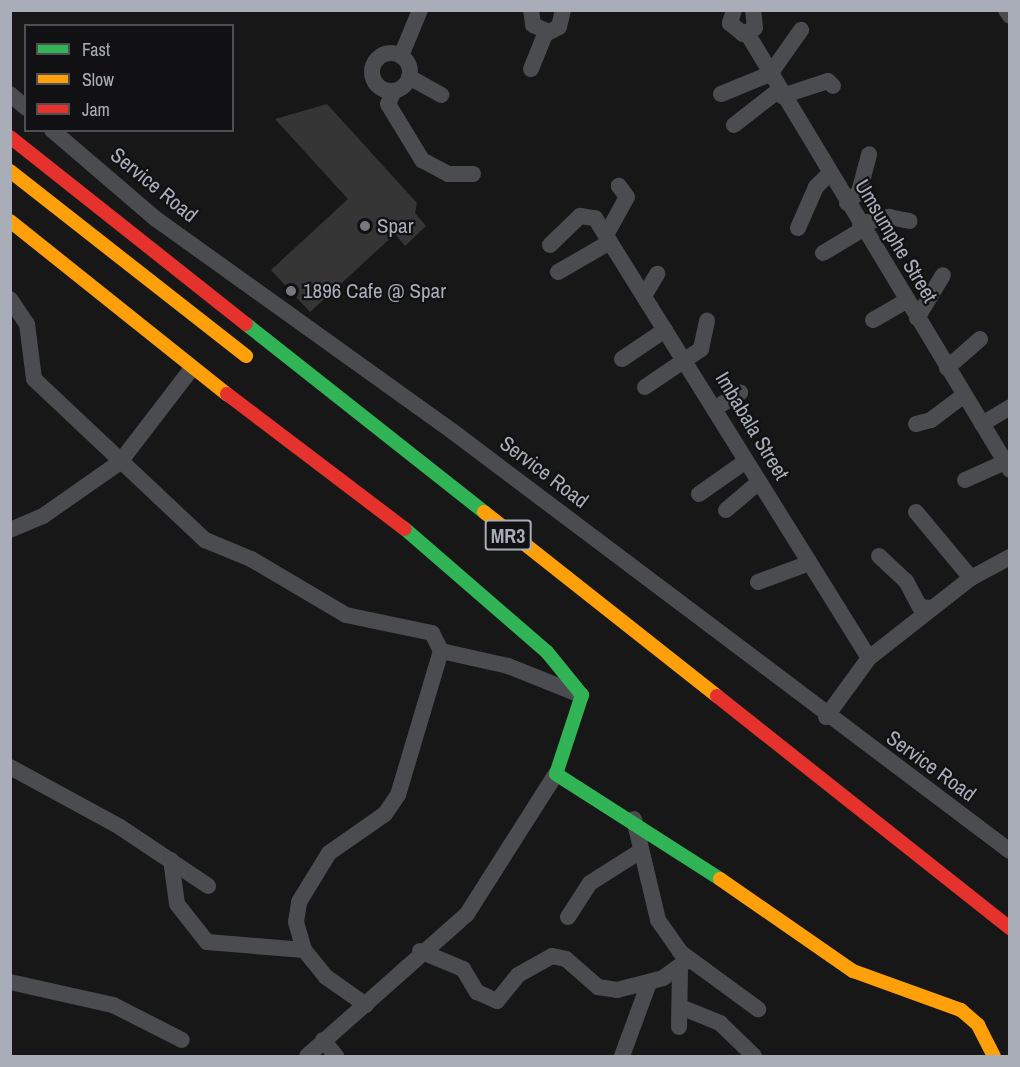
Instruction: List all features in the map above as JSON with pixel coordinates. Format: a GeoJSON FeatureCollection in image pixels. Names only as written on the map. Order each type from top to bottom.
{"type":"FeatureCollection","features":[{"type":"Feature","properties":{"kind":"main road","name":"MR3"},"geometry":{"type":"LineString","coordinates":[[10,137],[1010,928]]}},
{"type":"Feature","properties":{"kind":"main road"},"geometry":{"type":"LineString","coordinates":[[10,171],[254,363]]}},
{"type":"Feature","properties":{"kind":"main road"},"geometry":{"type":"LineString","coordinates":[[10,221],[192,368],[416,537],[547,652],[582,695],[556,774],[634,819],[853,972],[961,1010],[978,1025],[994,1056]]}},
{"type":"Feature","properties":{"kind":"street"},"geometry":{"type":"LineString","coordinates":[[420,10],[401,56],[409,77],[441,95]]}},
{"type":"Feature","properties":{"kind":"street"},"geometry":{"type":"LineString","coordinates":[[531,10],[534,25],[546,32]]}},
{"type":"Feature","properties":{"kind":"street"},"geometry":{"type":"LineString","coordinates":[[531,69],[546,32],[560,27],[563,10]]}},
{"type":"Feature","properties":{"kind":"street","name":"Umsumphe Street"},"geometry":{"type":"LineString","coordinates":[[734,10],[732,27],[747,33],[780,93],[1007,466]]}},
{"type":"Feature","properties":{"kind":"street"},"geometry":{"type":"LineString","coordinates":[[747,33],[757,24],[753,10]]}},
{"type":"Feature","properties":{"kind":"street"},"geometry":{"type":"LineString","coordinates":[[1006,10],[1010,16]]}},
{"type":"Feature","properties":{"kind":"street"},"geometry":{"type":"LineString","coordinates":[[721,94],[770,74],[801,30]]}},
{"type":"Feature","properties":{"kind":"street"},"geometry":{"type":"LineString","coordinates":[[394,91],[380,88],[372,71],[382,56],[401,56]]}},
{"type":"Feature","properties":{"kind":"street"},"geometry":{"type":"LineString","coordinates":[[409,77],[394,91],[388,104],[422,160],[448,174],[473,174]]}},
{"type":"Feature","properties":{"kind":"street"},"geometry":{"type":"LineString","coordinates":[[734,125],[780,93],[828,81],[833,86]]}},
{"type":"Feature","properties":{"kind":"street"},"geometry":{"type":"LineString","coordinates":[[10,94],[24,106]]}},
{"type":"Feature","properties":{"kind":"street","name":"Service Road"},"geometry":{"type":"LineString","coordinates":[[54,132],[156,219],[457,436],[826,717],[1010,851]]}},
{"type":"Feature","properties":{"kind":"street"},"geometry":{"type":"LineString","coordinates":[[847,203],[859,192],[869,154]]}},
{"type":"Feature","properties":{"kind":"street"},"geometry":{"type":"LineString","coordinates":[[798,228],[816,187],[829,174]]}},
{"type":"Feature","properties":{"kind":"street"},"geometry":{"type":"LineString","coordinates":[[558,272],[608,238],[627,197],[619,186]]}},
{"type":"Feature","properties":{"kind":"street","name":"Imbabala Street"},"geometry":{"type":"LineString","coordinates":[[550,245],[580,216],[596,218],[869,658]]}},
{"type":"Feature","properties":{"kind":"street"},"geometry":{"type":"LineString","coordinates":[[824,253],[861,227],[889,217],[910,221]]}},
{"type":"Feature","properties":{"kind":"street"},"geometry":{"type":"LineString","coordinates":[[644,296],[657,274]]}},
{"type":"Feature","properties":{"kind":"street"},"geometry":{"type":"LineString","coordinates":[[917,318],[943,275]]}},
{"type":"Feature","properties":{"kind":"street"},"geometry":{"type":"LineString","coordinates":[[10,299],[27,324],[34,379],[205,540],[251,559],[346,615],[432,633],[441,651],[398,795],[385,814],[329,853],[299,902],[296,922],[304,950],[326,977],[366,1005]]}},
{"type":"Feature","properties":{"kind":"street"},"geometry":{"type":"LineString","coordinates":[[873,320],[906,301]]}},
{"type":"Feature","properties":{"kind":"street"},"geometry":{"type":"LineString","coordinates":[[645,387],[701,349],[708,321]]}},
{"type":"Feature","properties":{"kind":"street"},"geometry":{"type":"LineString","coordinates":[[622,359],[665,330]]}},
{"type":"Feature","properties":{"kind":"street"},"geometry":{"type":"LineString","coordinates":[[947,368],[980,339]]}},
{"type":"Feature","properties":{"kind":"street"},"geometry":{"type":"LineString","coordinates":[[10,530],[43,516],[120,462],[192,368]]}},
{"type":"Feature","properties":{"kind":"street"},"geometry":{"type":"LineString","coordinates":[[714,409],[740,393]]}},
{"type":"Feature","properties":{"kind":"street"},"geometry":{"type":"LineString","coordinates":[[916,424],[931,420],[964,395]]}},
{"type":"Feature","properties":{"kind":"street"},"geometry":{"type":"LineString","coordinates":[[982,424],[1010,407]]}},
{"type":"Feature","properties":{"kind":"street"},"geometry":{"type":"LineString","coordinates":[[699,494],[746,461]]}},
{"type":"Feature","properties":{"kind":"street"},"geometry":{"type":"LineString","coordinates":[[965,480],[1007,466]]}},
{"type":"Feature","properties":{"kind":"street"},"geometry":{"type":"LineString","coordinates":[[726,510],[759,482]]}},
{"type":"Feature","properties":{"kind":"street"},"geometry":{"type":"LineString","coordinates":[[916,512],[971,578]]}},
{"type":"Feature","properties":{"kind":"street"},"geometry":{"type":"LineString","coordinates":[[879,556],[906,580],[921,607],[931,608]]}},
{"type":"Feature","properties":{"kind":"street"},"geometry":{"type":"LineString","coordinates":[[826,717],[869,658],[971,578],[1010,557]]}},
{"type":"Feature","properties":{"kind":"street"},"geometry":{"type":"LineString","coordinates":[[758,582],[810,563]]}},
{"type":"Feature","properties":{"kind":"street"},"geometry":{"type":"LineString","coordinates":[[441,651],[508,666],[582,695]]}},
{"type":"Feature","properties":{"kind":"street"},"geometry":{"type":"LineString","coordinates":[[10,766],[171,860],[208,886]]}},
{"type":"Feature","properties":{"kind":"street"},"geometry":{"type":"LineString","coordinates":[[307,1056],[366,1005],[420,951],[467,914],[556,774]]}},
{"type":"Feature","properties":{"kind":"street"},"geometry":{"type":"LineString","coordinates":[[634,819],[639,852],[658,920],[685,964],[758,1009]]}},
{"type":"Feature","properties":{"kind":"street"},"geometry":{"type":"LineString","coordinates":[[568,917],[590,883],[639,852]]}},
{"type":"Feature","properties":{"kind":"street"},"geometry":{"type":"LineString","coordinates":[[171,860],[177,904],[207,942],[304,950]]}},
{"type":"Feature","properties":{"kind":"street"},"geometry":{"type":"LineString","coordinates":[[420,951],[463,969],[477,992],[497,1001],[518,975],[552,956],[566,959],[598,987],[617,990],[649,983],[685,964]]}},
{"type":"Feature","properties":{"kind":"street"},"geometry":{"type":"LineString","coordinates":[[678,1027],[683,1008],[685,964]]}},
{"type":"Feature","properties":{"kind":"street"},"geometry":{"type":"LineString","coordinates":[[10,982],[113,1005],[182,1040]]}},
{"type":"Feature","properties":{"kind":"street"},"geometry":{"type":"LineString","coordinates":[[622,1056],[649,983]]}},
{"type":"Feature","properties":{"kind":"street"},"geometry":{"type":"LineString","coordinates":[[683,1008],[720,1023],[754,1056]]}},
{"type":"Feature","properties":{"kind":"street"},"geometry":{"type":"LineString","coordinates":[[323,1040],[336,1056]]}},
{"type":"Feature","properties":{"kind":"building"},"geometry":{"type":"Polygon","coordinates":[[[327,104],[417,203],[415,213],[426,226],[405,246],[395,234],[310,312],[271,270],[348,199],[275,119],[327,104]]]}},
{"type":"Feature","properties":{"kind":"traffic: fast"},"geometry":{"type":"LineString","coordinates":[[246,324],[484,512]]}},
{"type":"Feature","properties":{"kind":"traffic: fast"},"geometry":{"type":"LineString","coordinates":[[405,529],[547,652],[582,695],[556,774],[720,879]]}},
{"type":"Feature","properties":{"kind":"traffic: slow"},"geometry":{"type":"LineString","coordinates":[[10,171],[246,356]]}},
{"type":"Feature","properties":{"kind":"traffic: slow"},"geometry":{"type":"LineString","coordinates":[[10,221],[227,394]]}},
{"type":"Feature","properties":{"kind":"traffic: slow"},"geometry":{"type":"LineString","coordinates":[[484,512],[717,696]]}},
{"type":"Feature","properties":{"kind":"traffic: slow"},"geometry":{"type":"LineString","coordinates":[[720,879],[853,971],[961,1010],[978,1025],[994,1056]]}},
{"type":"Feature","properties":{"kind":"traffic: jam"},"geometry":{"type":"LineString","coordinates":[[10,137],[246,324]]}},
{"type":"Feature","properties":{"kind":"traffic: jam"},"geometry":{"type":"LineString","coordinates":[[227,394],[405,529]]}},
{"type":"Feature","properties":{"kind":"traffic: jam"},"geometry":{"type":"LineString","coordinates":[[717,696],[1010,928]]}},
{"type":"Feature","properties":{"kind":"place","name":"Spar"},"geometry":{"type":"Point","coordinates":[365,226]}},
{"type":"Feature","properties":{"kind":"place","name":"1896 Cafe @ Spar"},"geometry":{"type":"Point","coordinates":[291,291]}}]}
